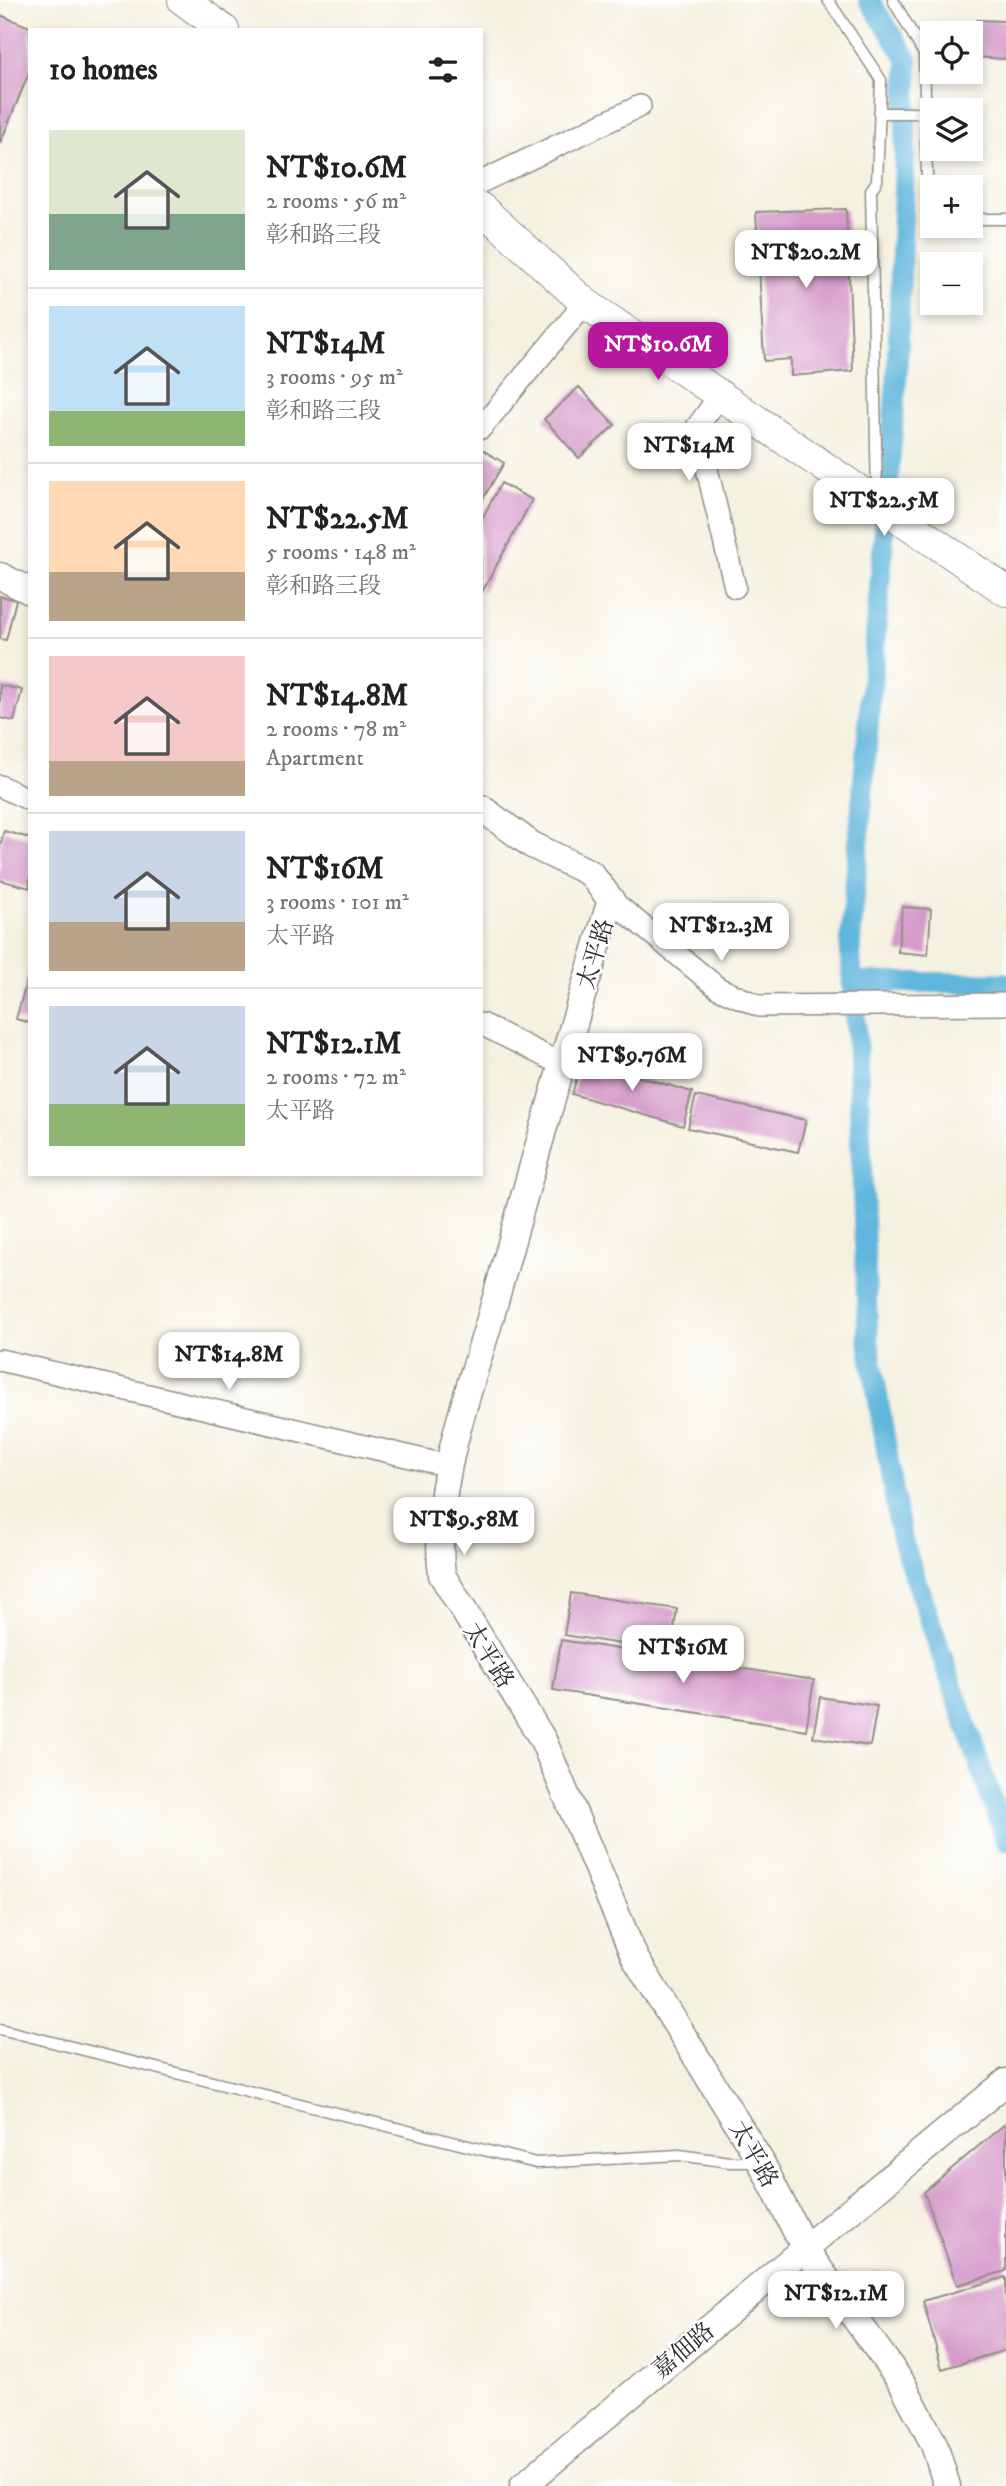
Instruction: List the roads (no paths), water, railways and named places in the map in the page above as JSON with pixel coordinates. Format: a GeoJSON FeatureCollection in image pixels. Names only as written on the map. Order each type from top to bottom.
{"type":"FeatureCollection","features":[{"type":"Feature","properties":{"kind":"main road"},"geometry":{"type":"LineString","coordinates":[[183,0],[221,28]]}},
{"type":"Feature","properties":{"kind":"main road"},"geometry":{"type":"LineString","coordinates":[[483,210],[585,303],[1006,591]]}},
{"type":"Feature","properties":{"kind":"street"},"geometry":{"type":"LineString","coordinates":[[483,181],[640,106]]}},
{"type":"Feature","properties":{"kind":"street"},"geometry":{"type":"LineString","coordinates":[[483,426],[585,303]]}},
{"type":"Feature","properties":{"kind":"street"},"geometry":{"type":"LineString","coordinates":[[721,394],[697,427],[735,587]]}},
{"type":"Feature","properties":{"kind":"street"},"geometry":{"type":"LineString","coordinates":[[0,576],[28,590]]}},
{"type":"Feature","properties":{"kind":"street"},"geometry":{"type":"LineString","coordinates":[[0,786],[28,799]]}},
{"type":"Feature","properties":{"kind":"street","name":"太平路"},"geometry":{"type":"LineString","coordinates":[[483,809],[532,845],[590,873],[611,900],[561,1064],[449,1466],[439,1550],[442,1575],[543,1741],[635,1958],[761,2162],[805,2249],[902,2383],[934,2444],[947,2486]]}},
{"type":"Feature","properties":{"kind":"street"},"geometry":{"type":"LineString","coordinates":[[611,900],[718,988],[760,1006],[1006,1004]]}},
{"type":"Feature","properties":{"kind":"street"},"geometry":{"type":"LineString","coordinates":[[483,1025],[561,1064]]}},
{"type":"Feature","properties":{"kind":"street"},"geometry":{"type":"LineString","coordinates":[[0,1360],[449,1466]]}},
{"type":"Feature","properties":{"kind":"street","name":"嘉佃路"},"geometry":{"type":"LineString","coordinates":[[523,2486],[1006,2082]]}},
{"type":"Feature","properties":{"kind":"lane"},"geometry":{"type":"LineString","coordinates":[[828,0],[881,80],[877,181],[871,190],[877,503]]}},
{"type":"Feature","properties":{"kind":"lane"},"geometry":{"type":"LineString","coordinates":[[893,0],[925,54],[926,98]]}},
{"type":"Feature","properties":{"kind":"lane"},"geometry":{"type":"LineString","coordinates":[[879,113],[920,113]]}},
{"type":"Feature","properties":{"kind":"lane"},"geometry":{"type":"LineString","coordinates":[[983,219],[1006,219]]}},
{"type":"Feature","properties":{"kind":"lane"},"geometry":{"type":"LineString","coordinates":[[0,2029],[536,2163],[679,2155],[730,2162],[761,2162]]}},
{"type":"Feature","properties":{"kind":"waterway"},"geometry":{"type":"LineString","coordinates":[[869,0],[908,60],[897,375],[850,947],[857,1043],[868,1338],[901,1537],[1006,1841]]}},
{"type":"Feature","properties":{"kind":"waterway"},"geometry":{"type":"LineString","coordinates":[[852,982],[1006,983]]}}]}
